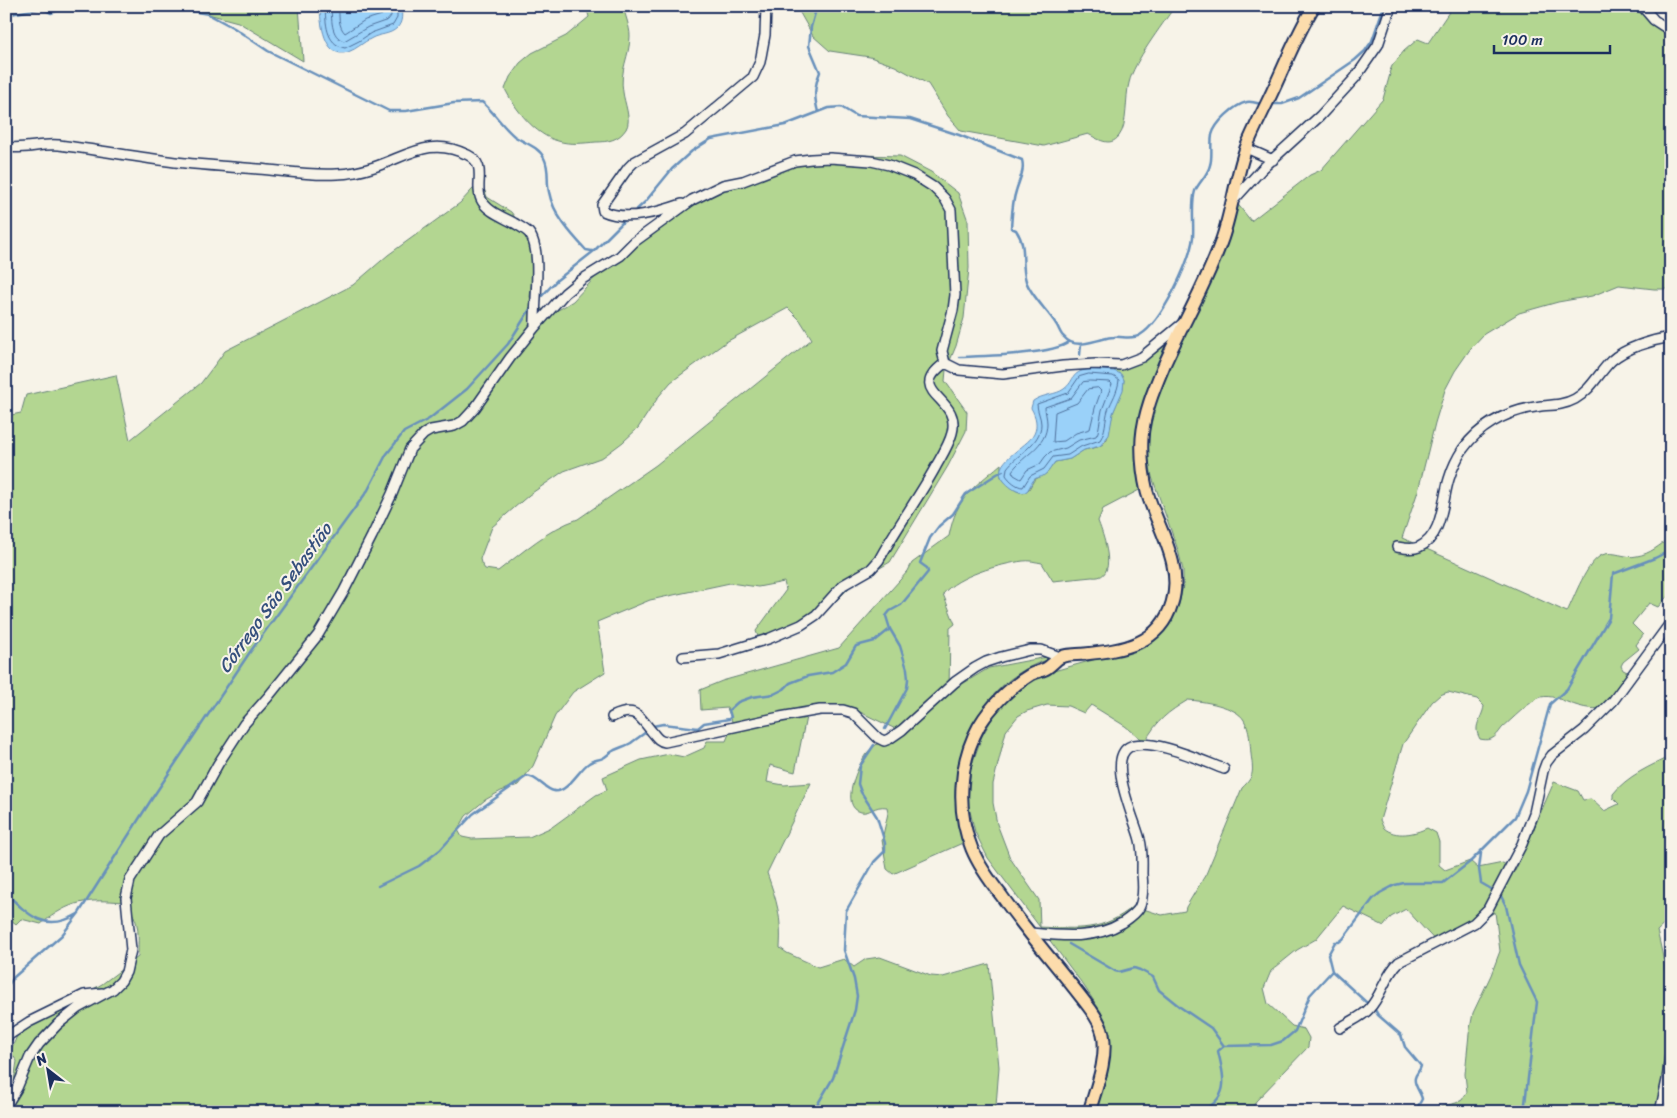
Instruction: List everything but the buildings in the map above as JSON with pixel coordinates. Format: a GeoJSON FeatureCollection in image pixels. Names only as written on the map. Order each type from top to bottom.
{"type":"FeatureCollection","features":[{"type":"Feature","properties":{"kind":"main road"},"geometry":{"type":"LineString","coordinates":[[1089,1112],[1102,1066],[1105,1045],[1100,1024],[991,882],[972,850],[966,836],[963,819],[963,776],[968,753],[975,734],[984,718],[1014,686],[1032,674],[1048,668],[1060,657],[1115,651],[1131,647],[1143,641],[1159,626],[1172,603],[1175,577],[1165,540],[1148,493],[1141,454],[1142,433],[1149,403],[1182,324],[1206,277],[1221,240],[1246,148],[1314,6]]}},
{"type":"Feature","properties":{"kind":"street"},"geometry":{"type":"LineString","coordinates":[[766,6],[765,35],[760,62],[753,76],[685,134],[634,162],[602,205],[604,211],[630,215],[652,213],[692,200],[723,185],[743,181],[795,161],[830,158],[871,161],[896,168],[925,182],[945,199],[952,215],[955,295],[942,351],[944,363]]}},
{"type":"Feature","properties":{"kind":"street"},"geometry":{"type":"LineString","coordinates":[[1232,202],[1262,169],[1320,116],[1355,78],[1378,44],[1391,6]]}},
{"type":"Feature","properties":{"kind":"street"},"geometry":{"type":"LineString","coordinates":[[1642,6],[1654,20],[1671,31]]}},
{"type":"Feature","properties":{"kind":"street"},"geometry":{"type":"LineString","coordinates":[[6,147],[56,145],[177,162],[325,175],[360,171],[375,167],[406,153],[418,150],[440,147],[453,149],[470,156],[479,167],[480,197],[484,204],[490,210],[522,227],[529,233],[536,251],[535,326]]}},
{"type":"Feature","properties":{"kind":"street"},"geometry":{"type":"LineString","coordinates":[[1246,148],[1273,160]]}},
{"type":"Feature","properties":{"kind":"street"},"geometry":{"type":"LineString","coordinates":[[6,1106],[17,1088],[30,1057],[39,1044],[58,1024],[78,1008],[113,989],[121,981],[126,972],[130,950],[126,898],[130,880],[159,835],[197,802],[218,764],[244,724],[318,636],[372,536],[392,494],[410,449],[424,434],[431,430],[454,426],[463,421],[475,408],[535,326],[565,293],[581,280],[620,256],[634,242],[692,200]]}},
{"type":"Feature","properties":{"kind":"street"},"geometry":{"type":"LineString","coordinates":[[944,363],[959,370],[1003,374],[1063,366],[1121,364],[1142,357],[1182,324]]}},
{"type":"Feature","properties":{"kind":"street"},"geometry":{"type":"LineString","coordinates":[[1397,547],[1411,549],[1427,542],[1434,532],[1440,516],[1454,464],[1474,436],[1490,423],[1524,409],[1568,403],[1589,389],[1610,362],[1617,357],[1636,347],[1671,337]]}},
{"type":"Feature","properties":{"kind":"street"},"geometry":{"type":"LineString","coordinates":[[683,657],[719,654],[768,639],[801,625],[816,615],[843,585],[872,568],[924,489],[952,435],[953,416],[930,387],[930,378],[934,371],[944,363]]}},
{"type":"Feature","properties":{"kind":"street"},"geometry":{"type":"LineString","coordinates":[[1340,1028],[1368,1011],[1374,1004],[1392,970],[1399,962],[1474,923],[1488,909],[1525,836],[1534,813],[1546,763],[1552,755],[1584,730],[1613,701],[1671,622]]}},
{"type":"Feature","properties":{"kind":"street"},"geometry":{"type":"LineString","coordinates":[[612,717],[623,712],[633,712],[641,718],[658,739],[665,742],[780,717],[820,710],[843,710],[853,713],[878,738],[884,741],[902,730],[955,682],[986,662],[1001,656],[1030,650],[1041,650],[1060,657]]}},
{"type":"Feature","properties":{"kind":"street"},"geometry":{"type":"LineString","coordinates":[[1030,933],[1074,936],[1106,931],[1127,920],[1139,908],[1143,884],[1141,844],[1122,782],[1122,758],[1127,748],[1137,745],[1157,745],[1224,769]]}},
{"type":"Feature","properties":{"kind":"street"},"geometry":{"type":"LineString","coordinates":[[6,1037],[29,1022],[84,995],[104,993]]}},
{"type":"Feature","properties":{"kind":"street"},"geometry":{"type":"LineString","coordinates":[[1660,1112],[1667,1080],[1671,1047]]}},
{"type":"Feature","properties":{"kind":"green space"},"geometry":{"type":"Polygon","coordinates":[[[178,6],[299,6],[303,61],[238,22],[178,6]]]}},
{"type":"Feature","properties":{"kind":"green space"},"geometry":{"type":"Polygon","coordinates":[[[586,6],[623,6],[630,36],[622,77],[628,125],[620,136],[613,140],[567,143],[550,138],[534,127],[520,113],[505,89],[510,77],[520,63],[532,53],[566,36],[589,17],[586,6]]]}},
{"type":"Feature","properties":{"kind":"green space"},"geometry":{"type":"Polygon","coordinates":[[[799,6],[1175,6],[1149,44],[1132,74],[1128,89],[1124,125],[1119,136],[1115,140],[1108,142],[1088,134],[1044,146],[961,131],[948,116],[928,84],[895,66],[870,57],[830,51],[813,36],[800,13],[799,6]]]}},
{"type":"Feature","properties":{"kind":"green space"},"geometry":{"type":"Polygon","coordinates":[[[1453,6],[1645,6],[1655,26],[1671,37],[1671,289],[1619,285],[1592,296],[1558,302],[1519,313],[1484,334],[1471,348],[1445,390],[1418,491],[1402,538],[1567,612],[1586,572],[1596,559],[1606,554],[1633,557],[1642,555],[1655,549],[1671,537],[1671,592],[1658,607],[1649,603],[1632,624],[1643,635],[1636,645],[1639,649],[1623,662],[1621,666],[1623,670],[1636,676],[1623,696],[1608,706],[1590,708],[1555,698],[1541,697],[1521,711],[1494,737],[1484,740],[1480,739],[1477,726],[1484,706],[1477,699],[1448,692],[1440,695],[1432,702],[1403,744],[1380,820],[1384,828],[1394,833],[1411,833],[1427,828],[1436,833],[1439,842],[1439,865],[1445,870],[1470,861],[1478,868],[1503,863],[1515,871],[1554,782],[1578,791],[1583,800],[1591,799],[1604,811],[1619,804],[1613,798],[1613,794],[1625,782],[1639,772],[1671,756],[1671,918],[1657,931],[1666,975],[1671,1021],[1671,1067],[1666,1112],[1436,1112],[1440,1107],[1462,1100],[1467,1092],[1465,1074],[1473,1013],[1500,951],[1495,912],[1440,946],[1406,909],[1391,917],[1384,926],[1343,906],[1316,939],[1297,950],[1271,971],[1264,988],[1268,1004],[1292,1026],[1304,1029],[1309,1038],[1308,1047],[1256,1101],[1250,1112],[1094,1112],[1107,1028],[1101,1012],[1084,986],[988,858],[975,832],[968,803],[971,767],[982,736],[999,707],[1019,688],[1043,674],[1111,655],[1170,619],[1179,604],[1183,586],[1183,570],[1178,550],[1152,477],[1148,457],[1150,423],[1154,407],[1213,256],[1220,221],[1226,219],[1236,202],[1251,221],[1310,175],[1321,170],[1383,99],[1392,66],[1404,51],[1418,39],[1428,43],[1453,6]],[[1188,700],[1158,723],[1145,742],[1125,726],[1091,705],[1084,713],[1068,706],[1047,705],[1027,711],[1018,716],[1006,731],[993,784],[993,803],[997,824],[1010,858],[1039,900],[1040,927],[1078,928],[1100,925],[1111,921],[1134,906],[1162,915],[1185,911],[1206,874],[1242,788],[1251,776],[1252,769],[1249,732],[1240,715],[1219,705],[1188,700]]]}},
{"type":"Feature","properties":{"kind":"green space"},"geometry":{"type":"Polygon","coordinates":[[[815,154],[900,156],[931,172],[958,193],[968,221],[969,268],[964,318],[956,346],[946,370],[945,381],[967,412],[966,431],[948,466],[890,562],[853,584],[820,617],[760,642],[756,631],[786,590],[784,582],[758,587],[730,583],[650,600],[597,622],[605,672],[573,692],[555,716],[533,766],[518,785],[501,791],[485,800],[466,816],[458,830],[462,837],[472,839],[529,837],[552,827],[596,795],[607,790],[603,777],[641,760],[669,754],[684,757],[704,748],[707,741],[726,741],[733,724],[727,708],[701,710],[700,690],[722,681],[839,648],[908,571],[912,563],[949,536],[952,522],[961,502],[973,488],[1001,464],[1001,477],[1008,485],[1024,493],[1029,489],[1034,480],[1047,473],[1055,462],[1070,459],[1084,450],[1103,444],[1107,439],[1113,413],[1123,388],[1124,380],[1122,376],[1114,371],[1122,365],[1146,359],[1169,343],[1145,407],[1145,487],[1103,509],[1098,521],[1106,545],[1108,564],[1105,572],[1101,576],[1053,581],[1042,563],[1023,561],[991,568],[968,576],[943,594],[955,624],[950,628],[949,692],[989,668],[1047,657],[1047,660],[1028,668],[1011,679],[996,693],[982,709],[963,746],[958,766],[956,793],[967,841],[893,874],[887,869],[882,840],[888,813],[887,807],[879,807],[867,812],[861,812],[855,809],[851,802],[851,794],[855,776],[866,754],[887,738],[902,732],[860,712],[807,712],[795,772],[770,765],[767,782],[784,785],[811,783],[767,873],[778,910],[780,948],[818,967],[844,959],[854,967],[866,959],[880,957],[931,976],[943,977],[989,964],[999,1067],[996,1106],[993,1112],[6,1112],[6,1086],[13,1088],[17,1061],[10,1052],[17,1036],[102,984],[138,957],[138,941],[136,921],[124,902],[89,901],[80,903],[61,910],[41,924],[21,919],[16,924],[6,916],[6,416],[21,413],[26,395],[116,375],[130,440],[201,383],[225,351],[353,285],[388,255],[460,203],[482,179],[487,197],[511,212],[528,235],[533,270],[530,297],[535,306],[549,312],[560,309],[573,301],[600,272],[717,189],[815,154]],[[788,308],[726,342],[671,382],[659,396],[638,428],[623,442],[603,457],[564,471],[529,495],[492,527],[480,559],[485,569],[498,571],[546,535],[578,519],[656,465],[812,339],[800,320],[788,308]]]}},
{"type":"Feature","properties":{"kind":"water"},"geometry":{"type":"Polygon","coordinates":[[[320,6],[401,6],[402,18],[399,26],[394,30],[372,38],[351,51],[340,53],[333,50],[325,38],[320,6]]]}},
{"type":"Feature","properties":{"kind":"water"},"geometry":{"type":"Polygon","coordinates":[[[1089,369],[1114,371],[1121,374],[1124,380],[1123,390],[1113,413],[1109,435],[1100,446],[1084,450],[1070,459],[1055,462],[1043,476],[1036,478],[1023,493],[1007,485],[1000,474],[1001,468],[1030,439],[1035,431],[1035,418],[1031,408],[1033,401],[1061,391],[1068,386],[1075,375],[1089,369]]]}},
{"type":"Feature","properties":{"kind":"waterway"},"geometry":{"type":"LineString","coordinates":[[6,15],[42,8],[51,13],[68,6]]}},
{"type":"Feature","properties":{"kind":"waterway"},"geometry":{"type":"LineString","coordinates":[[164,6],[208,14],[234,28],[268,51],[389,111],[406,111],[454,103],[482,102],[514,136],[535,148],[544,158],[547,166],[548,188],[554,208],[574,237],[586,250],[592,251]]}},
{"type":"Feature","properties":{"kind":"waterway"},"geometry":{"type":"LineString","coordinates":[[817,6],[811,27],[809,46],[820,72],[815,92],[818,112]]}},
{"type":"Feature","properties":{"kind":"waterway"},"geometry":{"type":"LineString","coordinates":[[1269,104],[1282,104],[1299,98],[1355,60],[1372,41],[1384,6]]}},
{"type":"Feature","properties":{"kind":"waterway"},"geometry":{"type":"LineString","coordinates":[[633,213],[645,202],[672,169],[692,151],[711,139],[785,125],[829,108],[841,107],[856,116],[910,119],[959,135],[1022,160],[1022,172],[1012,210],[1011,228],[1016,230],[1022,243],[1024,274],[1028,287],[1068,341],[1082,344],[1111,337],[1134,337],[1140,335],[1157,318],[1174,290],[1187,261],[1193,237],[1195,191],[1209,169],[1211,139],[1214,130],[1221,120],[1236,107],[1249,102],[1261,104]]}},
{"type":"Feature","properties":{"kind":"waterway","name":"Córrego São Sebastião"},"geometry":{"type":"LineString","coordinates":[[539,299],[557,280],[594,251],[627,218]]}},
{"type":"Feature","properties":{"kind":"waterway","name":"Córrego São Sebastião"},"geometry":{"type":"LineString","coordinates":[[6,988],[14,977],[62,935],[79,913],[153,797],[250,652],[368,490],[386,455],[404,432],[429,419],[467,389],[508,344],[532,306]]}},
{"type":"Feature","properties":{"kind":"waterway"},"geometry":{"type":"LineString","coordinates":[[960,357],[1048,350],[1069,342]]}},
{"type":"Feature","properties":{"kind":"waterway"},"geometry":{"type":"LineString","coordinates":[[1080,355],[1081,344]]}},
{"type":"Feature","properties":{"kind":"waterway"},"geometry":{"type":"LineString","coordinates":[[885,729],[907,688],[908,679],[900,646],[890,629],[886,616],[890,611],[901,605],[928,572],[927,568],[920,563],[930,538],[939,526],[953,514],[966,494],[1003,471]]}},
{"type":"Feature","properties":{"kind":"waterway"},"geometry":{"type":"LineString","coordinates":[[1367,1003],[1332,971],[1328,955],[1335,942],[1343,939],[1373,899],[1380,893],[1395,885],[1404,883],[1443,883],[1470,862],[1515,817],[1526,791],[1550,704],[1567,689],[1609,618],[1613,574],[1671,550]]}},
{"type":"Feature","properties":{"kind":"waterway"},"geometry":{"type":"LineString","coordinates":[[653,726],[663,724],[698,728],[704,723],[729,719],[731,717],[729,710],[738,702],[752,697],[774,694],[784,689],[790,683],[808,676],[832,672],[846,663],[856,646],[875,641],[890,629]]}},
{"type":"Feature","properties":{"kind":"waterway"},"geometry":{"type":"LineString","coordinates":[[378,886],[419,866],[440,850],[473,814],[527,776],[534,778],[550,790],[559,791],[564,789],[589,763],[603,758],[631,743],[646,732]]}},
{"type":"Feature","properties":{"kind":"waterway"},"geometry":{"type":"LineString","coordinates":[[813,1112],[833,1078],[855,1010],[857,996],[854,979],[844,950],[846,911],[874,862],[885,851],[885,843],[877,817],[858,784],[860,766],[874,745]]}},
{"type":"Feature","properties":{"kind":"waterway"},"geometry":{"type":"LineString","coordinates":[[1481,853],[1479,869],[1481,883],[1493,890]]}},
{"type":"Feature","properties":{"kind":"waterway"},"geometry":{"type":"LineString","coordinates":[[6,893],[30,915],[47,922],[56,922],[78,914]]}},
{"type":"Feature","properties":{"kind":"waterway"},"geometry":{"type":"LineString","coordinates":[[1501,896],[1506,906],[1519,965],[1537,1002],[1524,1112]]}},
{"type":"Feature","properties":{"kind":"waterway"},"geometry":{"type":"LineString","coordinates":[[1069,944],[1115,971],[1119,972],[1134,968],[1153,977],[1159,990],[1211,1028],[1224,1046]]}},
{"type":"Feature","properties":{"kind":"waterway"},"geometry":{"type":"LineString","coordinates":[[1200,1112],[1210,1106],[1221,1094],[1223,1078],[1218,1051],[1224,1046],[1271,1045],[1283,1041],[1295,1031],[1310,995],[1332,971]]}},
{"type":"Feature","properties":{"kind":"waterway"},"geometry":{"type":"LineString","coordinates":[[1375,1010],[1378,1015],[1401,1035],[1405,1047],[1421,1066],[1415,1080],[1422,1099],[1415,1112]]}}]}
